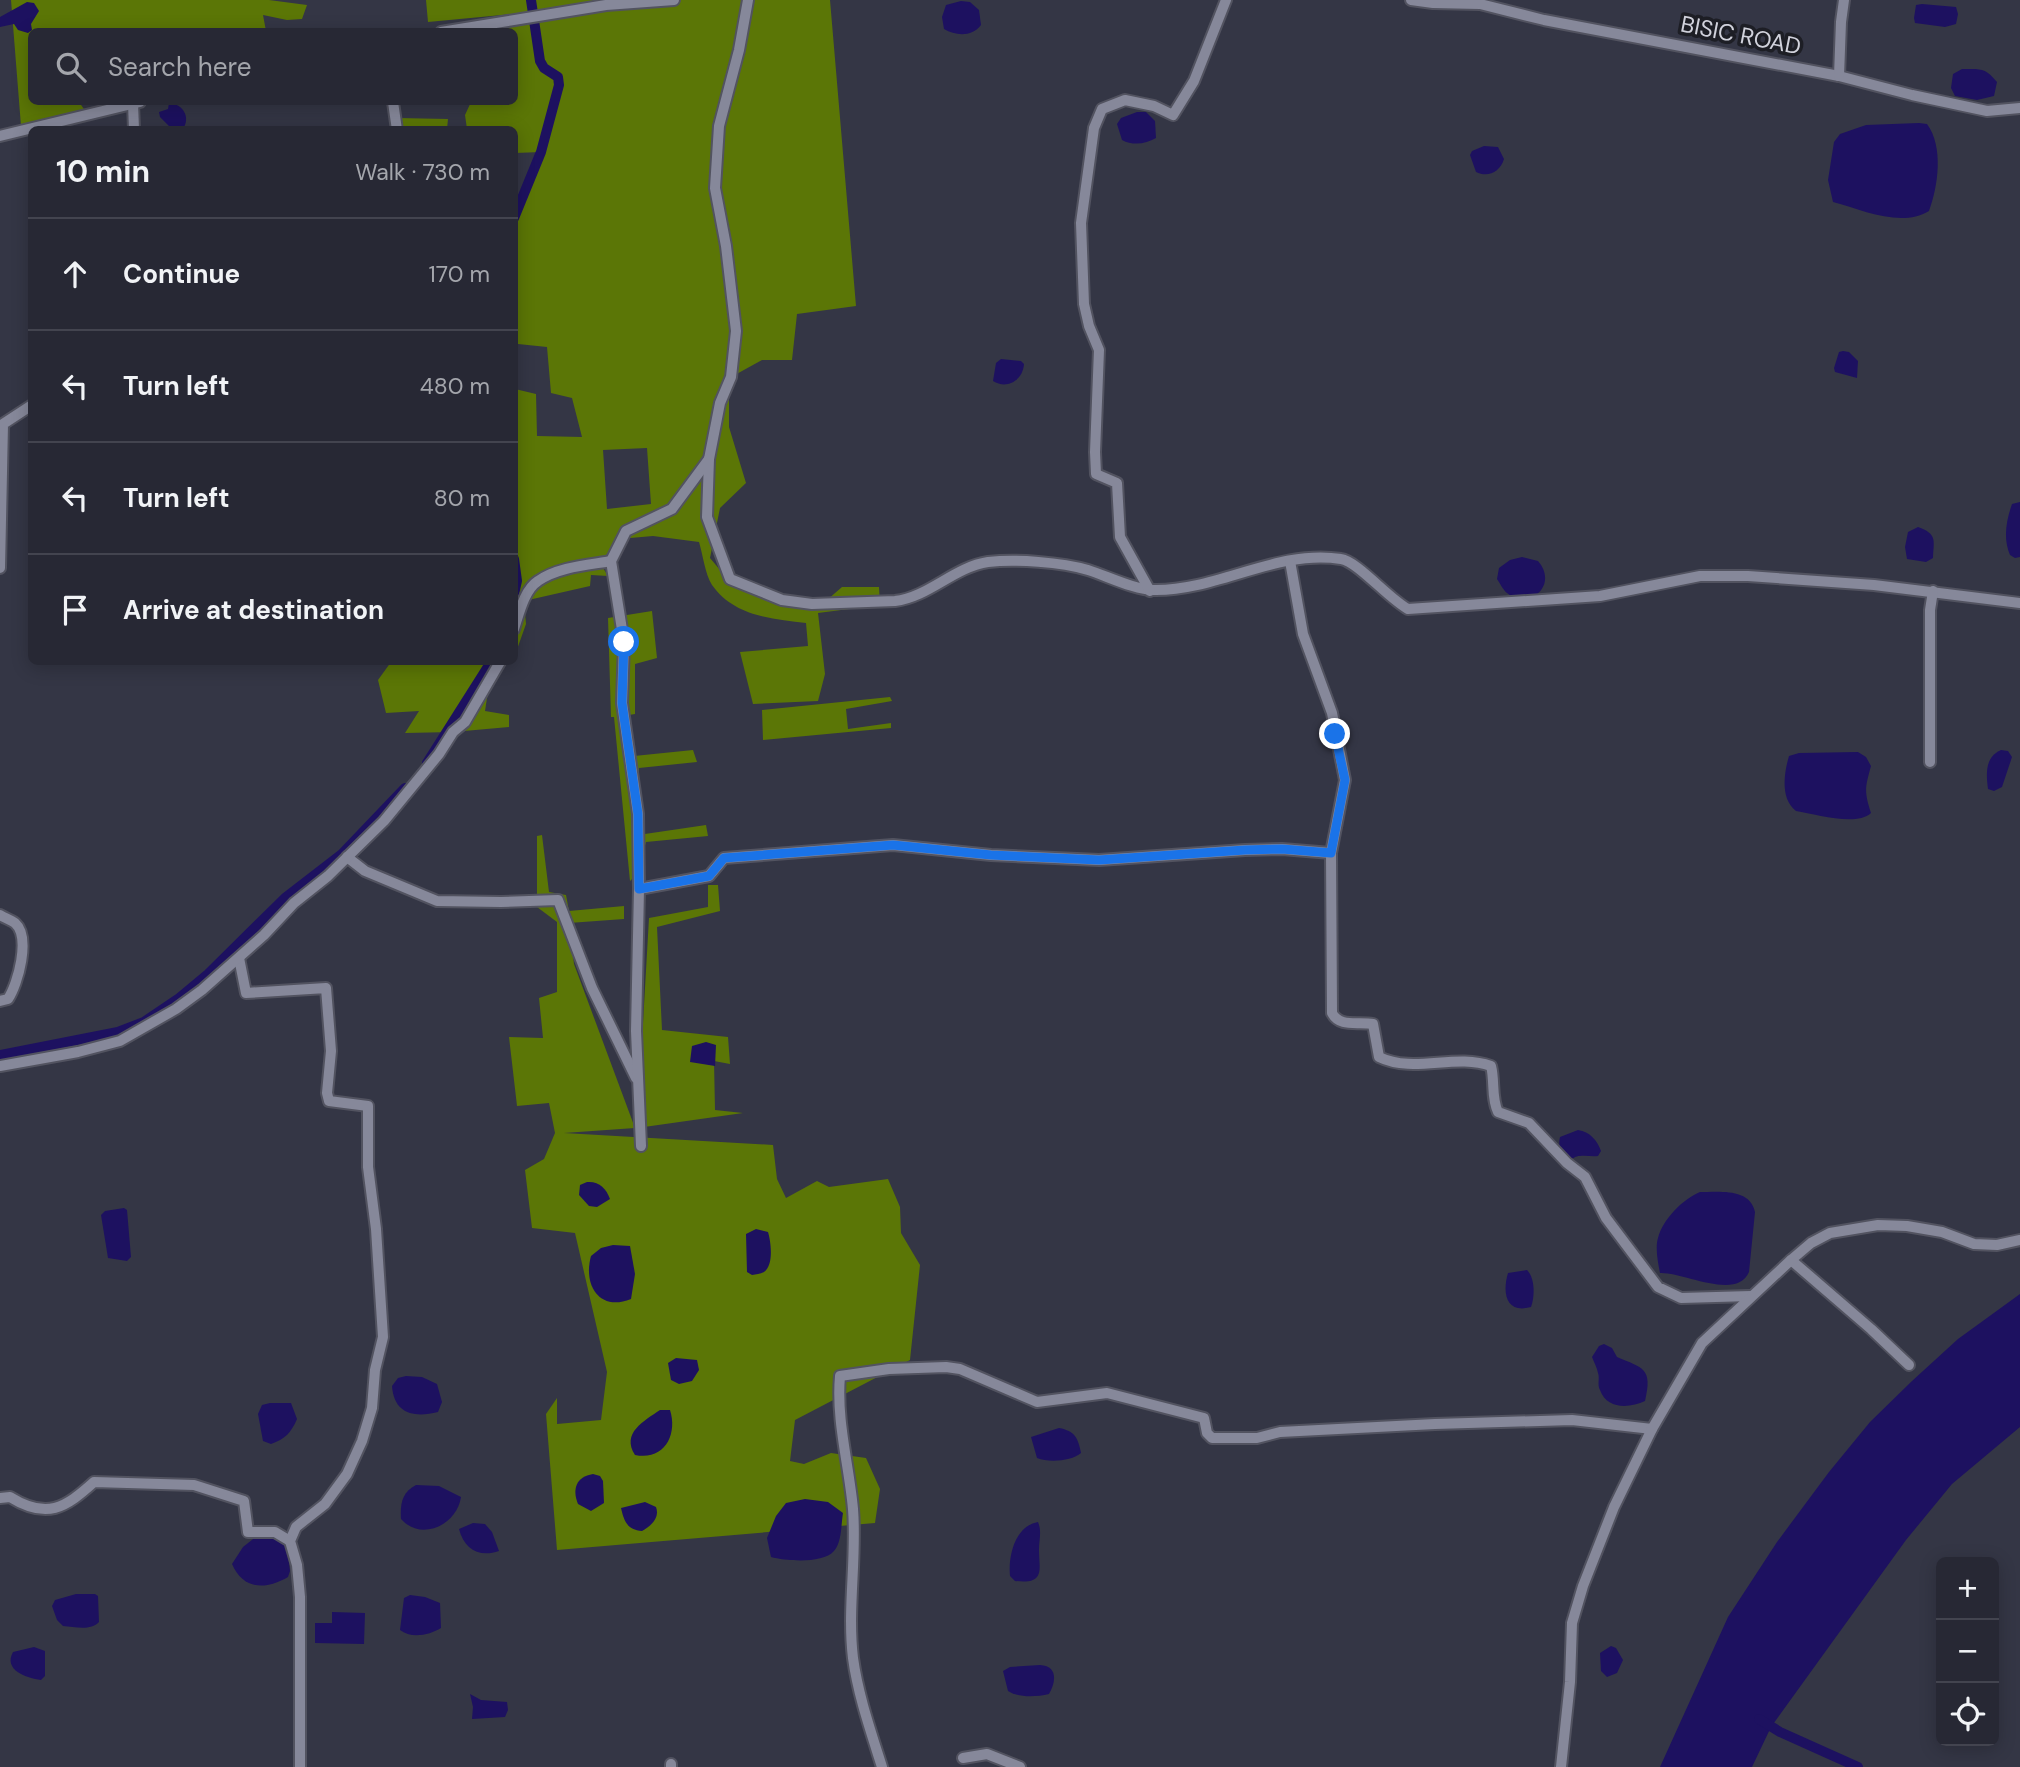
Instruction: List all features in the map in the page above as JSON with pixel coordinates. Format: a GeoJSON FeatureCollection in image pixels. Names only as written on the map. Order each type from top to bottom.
{"type":"FeatureCollection","features":[{"type":"Feature","properties":{"kind":"street"},"geometry":{"type":"LineString","coordinates":[[467,28],[543,17],[606,3],[674,0]]}},
{"type":"Feature","properties":{"kind":"street"},"geometry":{"type":"LineString","coordinates":[[748,0],[739,50],[719,126],[715,188],[726,246],[736,331],[731,377],[720,403],[709,459],[707,517],[730,579],[782,600],[812,604],[902,600],[969,566],[988,562],[1022,562],[1084,569],[1150,591],[1203,584],[1290,561],[1324,558],[1349,560],[1397,603],[1408,609],[1600,596],[1700,576],[1812,580],[1933,591],[2020,603]]}},
{"type":"Feature","properties":{"kind":"street"},"geometry":{"type":"LineString","coordinates":[[1150,591],[1120,537],[1117,484],[1096,474],[1100,350],[1089,326],[1084,304],[1081,223],[1094,128],[1102,109],[1125,100],[1153,106],[1173,115],[1194,81],[1226,0]]}},
{"type":"Feature","properties":{"kind":"street","name":"BISIC ROAD"},"geometry":{"type":"LineString","coordinates":[[1411,0],[1433,3],[1481,2],[1544,20],[1839,76],[1987,111],[2020,108]]}},
{"type":"Feature","properties":{"kind":"street"},"geometry":{"type":"LineString","coordinates":[[1839,76],[1844,0]]}},
{"type":"Feature","properties":{"kind":"street"},"geometry":{"type":"LineString","coordinates":[[40,126],[125,105]]}},
{"type":"Feature","properties":{"kind":"street"},"geometry":{"type":"LineString","coordinates":[[134,126],[137,105]]}},
{"type":"Feature","properties":{"kind":"street"},"geometry":{"type":"LineString","coordinates":[[393,105],[396,126]]}},
{"type":"Feature","properties":{"kind":"street"},"geometry":{"type":"LineString","coordinates":[[0,136],[28,129]]}},
{"type":"Feature","properties":{"kind":"street"},"geometry":{"type":"LineString","coordinates":[[0,568],[1,424],[28,407]]}},
{"type":"Feature","properties":{"kind":"street"},"geometry":{"type":"LineString","coordinates":[[641,1146],[636,1031],[638,814],[622,703],[624,642],[611,561],[626,531],[672,509],[709,459]]}},
{"type":"Feature","properties":{"kind":"street"},"geometry":{"type":"LineString","coordinates":[[518,617],[523,602],[536,581],[571,567],[611,561]]}},
{"type":"Feature","properties":{"kind":"street"},"geometry":{"type":"LineString","coordinates":[[1290,561],[1303,634],[1332,713],[1345,780],[1331,853],[1334,1018],[1343,1023],[1359,1021],[1373,1024],[1379,1057],[1392,1063],[1481,1062],[1491,1066],[1495,1080],[1494,1103],[1498,1112],[1529,1123],[1567,1163],[1585,1177],[1606,1218],[1658,1287],[1681,1298],[1751,1296]]}},
{"type":"Feature","properties":{"kind":"street"},"geometry":{"type":"LineString","coordinates":[[1930,762],[1930,610],[1933,591]]}},
{"type":"Feature","properties":{"kind":"street"},"geometry":{"type":"LineString","coordinates":[[0,1066],[78,1052],[120,1041],[176,1009],[239,958],[384,821],[439,754],[453,732],[465,722],[498,665]]}},
{"type":"Feature","properties":{"kind":"street"},"geometry":{"type":"LineString","coordinates":[[639,889],[709,876],[724,858],[893,845],[991,855],[1099,860],[1245,850],[1282,849],[1331,853]]}},
{"type":"Feature","properties":{"kind":"street"},"geometry":{"type":"LineString","coordinates":[[347,857],[365,871],[437,901],[558,900],[592,988],[638,1081]]}},
{"type":"Feature","properties":{"kind":"street"},"geometry":{"type":"LineString","coordinates":[[0,915],[17,924],[21,934],[21,971],[8,999],[0,1001]]}},
{"type":"Feature","properties":{"kind":"street"},"geometry":{"type":"LineString","coordinates":[[239,958],[246,993],[326,988],[331,1028],[327,1093],[329,1101],[368,1106],[368,1167],[376,1229],[383,1337],[374,1370],[372,1408],[362,1441],[347,1474],[325,1504],[296,1527],[290,1541],[297,1565],[300,1597],[300,1767]]}},
{"type":"Feature","properties":{"kind":"street"},"geometry":{"type":"LineString","coordinates":[[1561,1767],[1570,1682],[1572,1623],[1594,1554],[1652,1429],[1702,1343],[1791,1260],[1811,1243],[1830,1233],[1878,1225],[1926,1228],[1974,1244],[1997,1245],[2020,1240]]}},
{"type":"Feature","properties":{"kind":"street"},"geometry":{"type":"LineString","coordinates":[[1791,1260],[1909,1365]]}},
{"type":"Feature","properties":{"kind":"street"},"geometry":{"type":"LineString","coordinates":[[882,1767],[853,1658],[851,1567],[854,1537],[838,1395],[839,1376],[889,1369],[946,1367],[960,1370],[1037,1402],[1107,1392],[1204,1418],[1207,1433],[1212,1438],[1257,1438],[1280,1432],[1516,1421],[1572,1420],[1652,1429]]}},
{"type":"Feature","properties":{"kind":"street"},"geometry":{"type":"LineString","coordinates":[[0,1498],[10,1497],[24,1506],[51,1510],[73,1501],[94,1482],[194,1485],[244,1501],[248,1532],[275,1532],[290,1541]]}},
{"type":"Feature","properties":{"kind":"street"},"geometry":{"type":"LineString","coordinates":[[963,1758],[987,1754],[1020,1767]]}},
{"type":"Feature","properties":{"kind":"green space"},"geometry":{"type":"Polygon","coordinates":[[[11,0],[269,0],[307,5],[302,19],[287,20],[263,15],[265,28],[28,28],[28,105],[81,105],[86,112],[21,126],[11,0]]]}},
{"type":"Feature","properties":{"kind":"green space"},"geometry":{"type":"Polygon","coordinates":[[[426,0],[748,0],[719,126],[715,188],[736,331],[729,382],[729,427],[746,483],[720,508],[710,558],[731,583],[753,587],[771,602],[795,606],[810,597],[827,600],[842,587],[879,587],[880,605],[818,613],[825,674],[818,701],[753,704],[740,652],[808,646],[806,623],[754,614],[731,603],[712,585],[699,542],[653,536],[619,539],[600,563],[608,576],[591,575],[590,586],[524,601],[526,624],[518,647],[518,390],[536,394],[537,436],[582,437],[572,398],[551,393],[547,347],[518,344],[518,210],[541,152],[518,153],[518,126],[467,126],[465,115],[470,105],[518,105],[518,28],[473,28],[599,6],[428,22],[426,0]],[[647,448],[603,450],[607,509],[651,504],[647,448]]]}},
{"type":"Feature","properties":{"kind":"green space"},"geometry":{"type":"Polygon","coordinates":[[[753,0],[830,0],[856,306],[797,314],[792,360],[762,360],[733,376],[739,331],[717,188],[721,127],[753,0]]]}},
{"type":"Feature","properties":{"kind":"green space"},"geometry":{"type":"Polygon","coordinates":[[[398,118],[448,119],[447,126],[397,126],[398,118]]]}},
{"type":"Feature","properties":{"kind":"green space"},"geometry":{"type":"Polygon","coordinates":[[[652,611],[657,658],[635,664],[635,714],[629,715],[634,756],[693,750],[697,762],[639,768],[638,835],[706,825],[708,836],[646,842],[637,874],[630,881],[614,717],[611,717],[608,618],[652,611]]]}},
{"type":"Feature","properties":{"kind":"green space"},"geometry":{"type":"Polygon","coordinates":[[[389,665],[502,665],[499,666],[487,698],[485,711],[509,715],[509,727],[405,733],[419,711],[386,713],[378,680],[389,665]]]}},
{"type":"Feature","properties":{"kind":"green space"},"geometry":{"type":"Polygon","coordinates":[[[890,697],[892,701],[846,709],[848,729],[891,723],[891,728],[763,740],[762,710],[890,697]]]}},
{"type":"Feature","properties":{"kind":"green space"},"geometry":{"type":"Polygon","coordinates":[[[542,835],[549,892],[566,895],[569,911],[624,906],[624,919],[569,923],[574,964],[635,1128],[564,1133],[773,1145],[777,1179],[786,1198],[817,1181],[829,1187],[888,1179],[900,1207],[901,1233],[920,1265],[910,1360],[795,1420],[790,1461],[804,1464],[831,1453],[866,1458],[880,1489],[875,1523],[557,1550],[546,1414],[557,1398],[557,1424],[601,1420],[607,1372],[575,1233],[532,1228],[525,1170],[544,1159],[555,1133],[549,1103],[517,1106],[509,1037],[543,1038],[539,998],[557,992],[557,922],[537,907],[537,836],[542,835]]]}},
{"type":"Feature","properties":{"kind":"green space"},"geometry":{"type":"Polygon","coordinates":[[[708,885],[718,885],[720,911],[657,927],[662,1030],[728,1037],[730,1064],[714,1061],[715,1110],[743,1113],[637,1128],[649,918],[708,907],[708,885]]]}},
{"type":"Feature","properties":{"kind":"shaded area"},"geometry":{"type":"Polygon","coordinates":[[[961,1],[970,2],[979,10],[981,25],[973,32],[959,34],[944,29],[942,17],[946,5],[961,1]]]}},
{"type":"Feature","properties":{"kind":"shaded area"},"geometry":{"type":"Polygon","coordinates":[[[27,2],[34,3],[39,11],[31,24],[32,28],[28,28],[28,33],[18,30],[14,24],[0,27],[0,17],[27,2]]]}},
{"type":"Feature","properties":{"kind":"shaded area"},"geometry":{"type":"Polygon","coordinates":[[[1916,5],[1956,7],[1956,24],[1945,27],[1915,23],[1916,5]]]}},
{"type":"Feature","properties":{"kind":"shaded area"},"geometry":{"type":"Polygon","coordinates":[[[1962,69],[1978,69],[1989,74],[1997,82],[1994,96],[1977,100],[1955,96],[1951,88],[1953,74],[1962,69]]]}},
{"type":"Feature","properties":{"kind":"shaded area"},"geometry":{"type":"Polygon","coordinates":[[[169,105],[176,105],[182,109],[186,116],[184,126],[169,126],[160,117],[159,112],[168,109],[169,105]]]}},
{"type":"Feature","properties":{"kind":"shaded area"},"geometry":{"type":"Polygon","coordinates":[[[1137,112],[1146,112],[1155,121],[1156,138],[1139,144],[1122,140],[1117,124],[1121,118],[1137,112]]]}},
{"type":"Feature","properties":{"kind":"shaded area"},"geometry":{"type":"Polygon","coordinates":[[[1927,124],[1936,144],[1937,179],[1929,211],[1918,216],[1894,218],[1833,202],[1828,180],[1834,142],[1840,134],[1866,125],[1927,124]]]}},
{"type":"Feature","properties":{"kind":"shaded area"},"geometry":{"type":"Polygon","coordinates":[[[1484,146],[1498,147],[1504,159],[1493,173],[1476,172],[1470,155],[1472,151],[1484,146]]]}},
{"type":"Feature","properties":{"kind":"shaded area"},"geometry":{"type":"Polygon","coordinates":[[[1839,352],[1849,352],[1858,361],[1857,378],[1835,372],[1839,352]]]}},
{"type":"Feature","properties":{"kind":"shaded area"},"geometry":{"type":"Polygon","coordinates":[[[1001,359],[1021,361],[1024,364],[1021,375],[1009,384],[993,381],[996,363],[1001,359]]]}},
{"type":"Feature","properties":{"kind":"shaded area"},"geometry":{"type":"Polygon","coordinates":[[[2020,502],[2020,557],[2015,558],[2010,555],[2008,549],[2006,530],[2012,504],[2020,502]]]}},
{"type":"Feature","properties":{"kind":"shaded area"},"geometry":{"type":"Polygon","coordinates":[[[1918,527],[1933,538],[1933,558],[1926,562],[1907,559],[1905,547],[1908,532],[1918,527]]]}},
{"type":"Feature","properties":{"kind":"shaded area"},"geometry":{"type":"Polygon","coordinates":[[[1522,557],[1538,561],[1544,570],[1545,579],[1539,593],[1524,599],[1507,593],[1497,579],[1499,568],[1510,560],[1522,557]]]}},
{"type":"Feature","properties":{"kind":"shaded area"},"geometry":{"type":"Polygon","coordinates":[[[2001,750],[2008,751],[2012,757],[2002,787],[1994,791],[1988,789],[1988,766],[1992,757],[2001,750]]]}},
{"type":"Feature","properties":{"kind":"shaded area"},"geometry":{"type":"Polygon","coordinates":[[[1858,752],[1866,757],[1871,766],[1866,790],[1871,813],[1856,819],[1846,819],[1796,811],[1791,806],[1785,793],[1789,756],[1799,753],[1858,752]]]}},
{"type":"Feature","properties":{"kind":"shaded area"},"geometry":{"type":"Polygon","coordinates":[[[706,1042],[716,1045],[715,1066],[690,1062],[692,1046],[706,1042]]]}},
{"type":"Feature","properties":{"kind":"shaded area"},"geometry":{"type":"Polygon","coordinates":[[[1578,1130],[1595,1140],[1601,1151],[1598,1156],[1570,1158],[1561,1152],[1560,1137],[1578,1130]]]}},
{"type":"Feature","properties":{"kind":"shaded area"},"geometry":{"type":"Polygon","coordinates":[[[587,1182],[601,1186],[610,1199],[597,1207],[589,1206],[579,1195],[580,1185],[587,1182]]]}},
{"type":"Feature","properties":{"kind":"shaded area"},"geometry":{"type":"Polygon","coordinates":[[[1700,1192],[1733,1193],[1741,1195],[1752,1204],[1755,1212],[1749,1272],[1743,1280],[1722,1285],[1660,1273],[1657,1246],[1664,1224],[1674,1210],[1700,1192]]]}},
{"type":"Feature","properties":{"kind":"shaded area"},"geometry":{"type":"Polygon","coordinates":[[[124,1208],[127,1210],[131,1257],[127,1261],[108,1258],[101,1215],[105,1211],[124,1208]]]}},
{"type":"Feature","properties":{"kind":"shaded area"},"geometry":{"type":"Polygon","coordinates":[[[756,1229],[768,1232],[770,1259],[764,1272],[752,1275],[747,1272],[746,1234],[756,1229]]]}},
{"type":"Feature","properties":{"kind":"shaded area"},"geometry":{"type":"Polygon","coordinates":[[[613,1245],[630,1246],[635,1274],[631,1299],[620,1302],[602,1299],[596,1293],[589,1277],[591,1256],[601,1248],[613,1245]]]}},
{"type":"Feature","properties":{"kind":"shaded area"},"geometry":{"type":"Polygon","coordinates":[[[1527,1270],[1533,1282],[1531,1307],[1516,1307],[1511,1305],[1506,1294],[1508,1273],[1527,1270]]]}},
{"type":"Feature","properties":{"kind":"shaded area"},"geometry":{"type":"Polygon","coordinates":[[[2020,1294],[2020,1427],[1952,1484],[1906,1540],[1771,1727],[1752,1767],[1660,1767],[1728,1617],[1777,1542],[1829,1472],[1870,1422],[1912,1381],[1958,1339],[2020,1294]]]}},
{"type":"Feature","properties":{"kind":"shaded area"},"geometry":{"type":"Polygon","coordinates":[[[1604,1344],[1612,1348],[1617,1357],[1639,1367],[1647,1375],[1645,1401],[1620,1406],[1603,1397],[1592,1357],[1599,1346],[1604,1344]]]}},
{"type":"Feature","properties":{"kind":"shaded area"},"geometry":{"type":"Polygon","coordinates":[[[676,1358],[697,1360],[699,1370],[692,1381],[679,1384],[671,1380],[668,1363],[676,1358]]]}},
{"type":"Feature","properties":{"kind":"shaded area"},"geometry":{"type":"Polygon","coordinates":[[[422,1377],[437,1384],[442,1402],[438,1412],[413,1414],[401,1408],[392,1386],[398,1378],[422,1377]]]}},
{"type":"Feature","properties":{"kind":"shaded area"},"geometry":{"type":"Polygon","coordinates":[[[291,1403],[297,1419],[287,1435],[271,1444],[263,1441],[258,1414],[262,1405],[291,1403]]]}},
{"type":"Feature","properties":{"kind":"shaded area"},"geometry":{"type":"Polygon","coordinates":[[[660,1410],[670,1410],[670,1437],[661,1450],[654,1454],[635,1455],[631,1440],[636,1428],[660,1410]]]}},
{"type":"Feature","properties":{"kind":"shaded area"},"geometry":{"type":"Polygon","coordinates":[[[1059,1428],[1075,1436],[1081,1453],[1060,1460],[1037,1458],[1031,1437],[1059,1428]]]}},
{"type":"Feature","properties":{"kind":"shaded area"},"geometry":{"type":"Polygon","coordinates":[[[593,1474],[600,1476],[603,1481],[604,1503],[591,1511],[578,1504],[575,1493],[579,1481],[593,1474]]]}},
{"type":"Feature","properties":{"kind":"shaded area"},"geometry":{"type":"Polygon","coordinates":[[[416,1485],[439,1486],[461,1497],[458,1507],[446,1522],[428,1530],[409,1526],[401,1519],[405,1495],[416,1485]]]}},
{"type":"Feature","properties":{"kind":"shaded area"},"geometry":{"type":"Polygon","coordinates":[[[805,1499],[828,1502],[843,1513],[837,1547],[829,1555],[813,1560],[771,1557],[767,1538],[776,1516],[786,1503],[805,1499]]]}},
{"type":"Feature","properties":{"kind":"shaded area"},"geometry":{"type":"Polygon","coordinates":[[[645,1502],[656,1507],[656,1518],[642,1531],[633,1529],[625,1521],[621,1508],[645,1502]]]}},
{"type":"Feature","properties":{"kind":"shaded area"},"geometry":{"type":"Polygon","coordinates":[[[1038,1522],[1039,1574],[1032,1581],[1015,1581],[1010,1576],[1010,1568],[1015,1543],[1024,1529],[1038,1522]]]}},
{"type":"Feature","properties":{"kind":"shaded area"},"geometry":{"type":"Polygon","coordinates":[[[473,1523],[485,1524],[492,1532],[499,1551],[485,1553],[469,1547],[459,1529],[473,1523]]]}},
{"type":"Feature","properties":{"kind":"shaded area"},"geometry":{"type":"Polygon","coordinates":[[[257,1536],[286,1541],[290,1571],[288,1577],[272,1584],[256,1585],[242,1579],[237,1573],[232,1564],[243,1547],[257,1536]]]}},
{"type":"Feature","properties":{"kind":"shaded area"},"geometry":{"type":"Polygon","coordinates":[[[76,1594],[98,1596],[99,1622],[96,1625],[82,1628],[63,1626],[57,1620],[52,1606],[55,1600],[76,1594]]]}},
{"type":"Feature","properties":{"kind":"shaded area"},"geometry":{"type":"Polygon","coordinates":[[[410,1595],[440,1603],[441,1628],[421,1635],[400,1630],[404,1598],[410,1595]]]}},
{"type":"Feature","properties":{"kind":"shaded area"},"geometry":{"type":"Polygon","coordinates":[[[332,1612],[365,1613],[364,1644],[315,1643],[315,1623],[332,1623],[332,1612]]]}},
{"type":"Feature","properties":{"kind":"shaded area"},"geometry":{"type":"Polygon","coordinates":[[[1611,1646],[1616,1648],[1623,1660],[1617,1673],[1607,1677],[1601,1671],[1600,1653],[1611,1646]]]}},
{"type":"Feature","properties":{"kind":"shaded area"},"geometry":{"type":"Polygon","coordinates":[[[34,1647],[45,1651],[45,1676],[41,1680],[23,1675],[11,1664],[13,1652],[34,1647]]]}},
{"type":"Feature","properties":{"kind":"shaded area"},"geometry":{"type":"Polygon","coordinates":[[[1040,1665],[1053,1671],[1053,1685],[1049,1694],[1028,1696],[1008,1691],[1003,1671],[1010,1667],[1040,1665]]]}},
{"type":"Feature","properties":{"kind":"shaded area"},"geometry":{"type":"Polygon","coordinates":[[[470,1694],[481,1700],[507,1702],[505,1717],[472,1719],[470,1694]]]}},
{"type":"Feature","properties":{"kind":"waterway"},"geometry":{"type":"LineString","coordinates":[[518,208],[541,152],[559,85],[558,77],[544,68],[540,61],[531,0]]}},
{"type":"Feature","properties":{"kind":"waterway"},"geometry":{"type":"LineString","coordinates":[[427,763],[489,665]]}},
{"type":"Feature","properties":{"kind":"waterway"},"geometry":{"type":"LineString","coordinates":[[0,1055],[118,1032],[144,1022],[208,974],[285,898],[342,854],[405,788]]}},
{"type":"Feature","properties":{"kind":"waterway"},"geometry":{"type":"LineString","coordinates":[[1759,1719],[1780,1732],[1858,1767]]}},
{"type":"Feature","properties":{"kind":"route"},"geometry":{"type":"LineString","coordinates":[[624,642],[622,703],[638,814],[639,889],[709,876],[724,858],[893,845],[991,855],[1099,860],[1245,850],[1282,849],[1331,853],[1345,780],[1335,734]]}}]}
